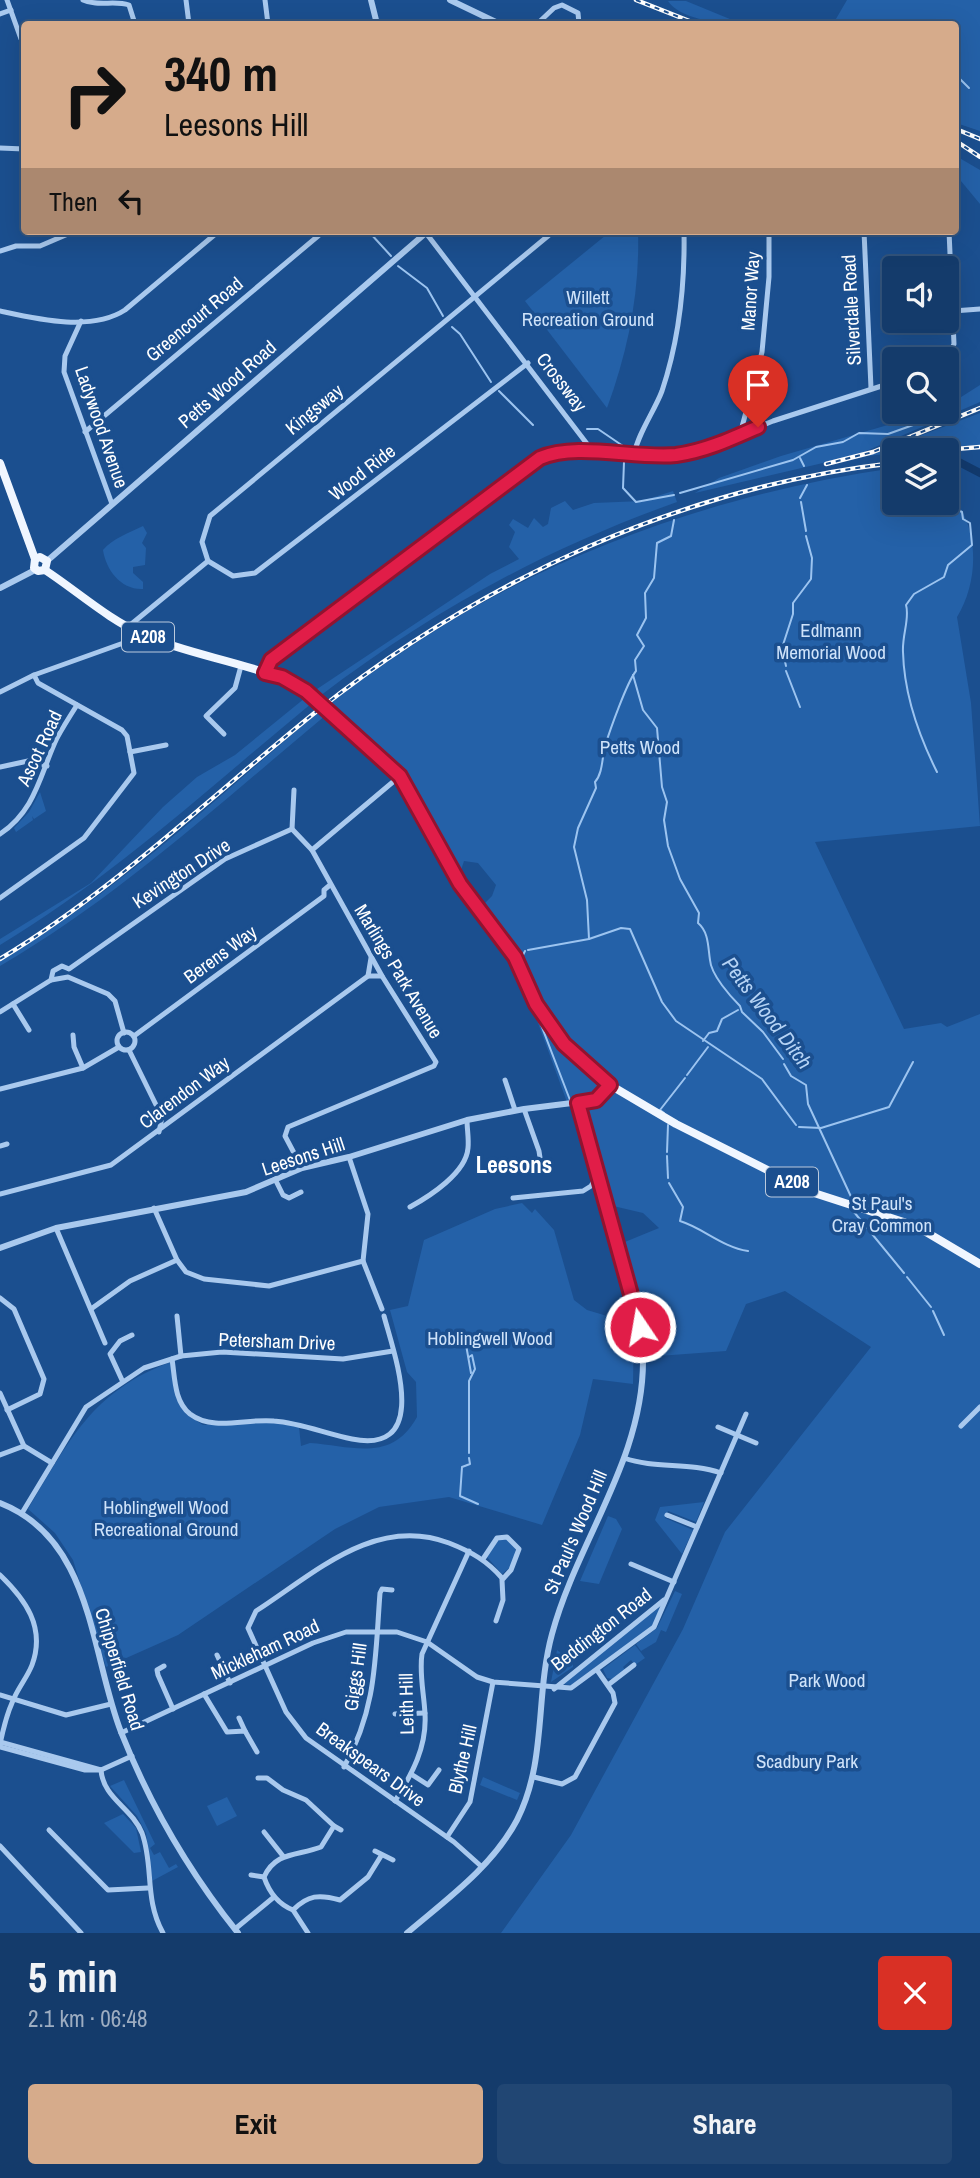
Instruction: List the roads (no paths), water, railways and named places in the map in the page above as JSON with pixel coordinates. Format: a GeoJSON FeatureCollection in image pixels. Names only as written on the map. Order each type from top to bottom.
{"type":"FeatureCollection","features":[{"type":"Feature","properties":{"kind":"main road"},"geometry":{"type":"LineString","coordinates":[[0,463],[36,559],[35,570],[46,565]]}},
{"type":"Feature","properties":{"kind":"main road","name":"A208"},"geometry":{"type":"LineString","coordinates":[[36,559],[40,557],[46,565],[139,632],[282,677],[306,691],[338,718],[400,776],[460,884],[515,957],[536,1004],[564,1044],[610,1085],[676,1124],[811,1192],[916,1226],[980,1264]]}},
{"type":"Feature","properties":{"kind":"street"},"geometry":{"type":"LineString","coordinates":[[7,0],[21,39]]}},
{"type":"Feature","properties":{"kind":"street"},"geometry":{"type":"LineString","coordinates":[[83,0],[90,4],[122,2],[129,5],[134,21]]}},
{"type":"Feature","properties":{"kind":"street"},"geometry":{"type":"LineString","coordinates":[[186,0],[189,21]]}},
{"type":"Feature","properties":{"kind":"street"},"geometry":{"type":"LineString","coordinates":[[265,0],[268,21]]}},
{"type":"Feature","properties":{"kind":"street"},"geometry":{"type":"LineString","coordinates":[[371,0],[376,21]]}},
{"type":"Feature","properties":{"kind":"street"},"geometry":{"type":"LineString","coordinates":[[450,0],[494,21]]}},
{"type":"Feature","properties":{"kind":"street"},"geometry":{"type":"LineString","coordinates":[[540,21],[554,8],[562,5],[578,13],[579,21]]}},
{"type":"Feature","properties":{"kind":"street"},"geometry":{"type":"LineString","coordinates":[[0,14],[11,10]]}},
{"type":"Feature","properties":{"kind":"street"},"geometry":{"type":"LineString","coordinates":[[0,148],[21,149]]}},
{"type":"Feature","properties":{"kind":"street"},"geometry":{"type":"LineString","coordinates":[[0,251],[16,246],[40,246],[66,235]]}},
{"type":"Feature","properties":{"kind":"street"},"geometry":{"type":"LineString","coordinates":[[0,311],[30,318],[81,321],[111,318],[125,310],[214,235]]}},
{"type":"Feature","properties":{"kind":"street","name":"Greencourt Road"},"geometry":{"type":"LineString","coordinates":[[85,432],[319,235]]}},
{"type":"Feature","properties":{"kind":"street","name":"Petts Wood Road"},"geometry":{"type":"LineString","coordinates":[[46,565],[112,504],[424,235]]}},
{"type":"Feature","properties":{"kind":"street","name":"Crossway"},"geometry":{"type":"LineString","coordinates":[[429,235],[594,453]]}},
{"type":"Feature","properties":{"kind":"street","name":"Kingsway"},"geometry":{"type":"LineString","coordinates":[[208,561],[202,541],[210,516],[477,298],[549,235]]}},
{"type":"Feature","properties":{"kind":"street"},"geometry":{"type":"LineString","coordinates":[[634,455],[654,410],[670,361],[681,299],[684,235]]}},
{"type":"Feature","properties":{"kind":"street","name":"Manor Way"},"geometry":{"type":"LineString","coordinates":[[744,433],[742,427],[762,352],[769,277],[769,235]]}},
{"type":"Feature","properties":{"kind":"street","name":"Silverdale Road"},"geometry":{"type":"LineString","coordinates":[[864,235],[871,388]]}},
{"type":"Feature","properties":{"kind":"street"},"geometry":{"type":"LineString","coordinates":[[949,235],[950,256]]}},
{"type":"Feature","properties":{"kind":"street"},"geometry":{"type":"LineString","coordinates":[[959,311],[980,309]]}},
{"type":"Feature","properties":{"kind":"street","name":"Ladywood Avenue"},"geometry":{"type":"LineString","coordinates":[[81,321],[65,356],[64,372],[112,504]]}},
{"type":"Feature","properties":{"kind":"street","name":"Wood Ride"},"geometry":{"type":"LineString","coordinates":[[208,561],[233,576],[255,573],[528,363]]}},
{"type":"Feature","properties":{"kind":"street"},"geometry":{"type":"LineString","coordinates":[[265,673],[271,660],[540,458],[560,452],[676,455],[700,450],[882,385]]}},
{"type":"Feature","properties":{"kind":"street"},"geometry":{"type":"LineString","coordinates":[[129,626],[208,561]]}},
{"type":"Feature","properties":{"kind":"street"},"geometry":{"type":"LineString","coordinates":[[0,588],[35,570]]}},
{"type":"Feature","properties":{"kind":"street"},"geometry":{"type":"LineString","coordinates":[[0,692],[34,674],[130,641],[139,632]]}},
{"type":"Feature","properties":{"kind":"street"},"geometry":{"type":"LineString","coordinates":[[224,734],[206,716],[234,688],[241,666]]}},
{"type":"Feature","properties":{"kind":"street"},"geometry":{"type":"LineString","coordinates":[[0,898],[84,838],[134,773],[127,736],[122,730],[38,684],[34,674]]}},
{"type":"Feature","properties":{"kind":"street","name":"Ascot Road"},"geometry":{"type":"LineString","coordinates":[[0,834],[27,809],[38,790],[57,739],[77,705]]}},
{"type":"Feature","properties":{"kind":"street"},"geometry":{"type":"LineString","coordinates":[[130,752],[166,745]]}},
{"type":"Feature","properties":{"kind":"street"},"geometry":{"type":"LineString","coordinates":[[0,767],[28,761],[47,766]]}},
{"type":"Feature","properties":{"kind":"street"},"geometry":{"type":"LineString","coordinates":[[294,790],[292,830],[312,850],[400,776]]}},
{"type":"Feature","properties":{"kind":"street","name":"Kevington Drive"},"geometry":{"type":"LineString","coordinates":[[0,1012],[51,979],[53,971],[62,966],[69,969],[225,859],[281,832],[292,830]]}},
{"type":"Feature","properties":{"kind":"street","name":"Marlings Park Avenue"},"geometry":{"type":"LineString","coordinates":[[302,1168],[285,1136],[288,1127],[434,1066],[436,1062],[371,958],[312,850]]}},
{"type":"Feature","properties":{"kind":"street","name":"Berens Way"},"geometry":{"type":"LineString","coordinates":[[134,1036],[324,896],[325,887],[330,885]]}},
{"type":"Feature","properties":{"kind":"street"},"geometry":{"type":"LineString","coordinates":[[324,896],[329,901],[338,898]]}},
{"type":"Feature","properties":{"kind":"street"},"geometry":{"type":"LineString","coordinates":[[371,958],[368,975],[382,976]]}},
{"type":"Feature","properties":{"kind":"street"},"geometry":{"type":"LineString","coordinates":[[68,977],[69,969]]}},
{"type":"Feature","properties":{"kind":"street","name":"Clarendon Way"},"geometry":{"type":"LineString","coordinates":[[0,1194],[111,1165],[368,975]]}},
{"type":"Feature","properties":{"kind":"street"},"geometry":{"type":"LineString","coordinates":[[51,979],[68,977],[108,994],[115,1001],[124,1032]]}},
{"type":"Feature","properties":{"kind":"street"},"geometry":{"type":"LineString","coordinates":[[13,1004],[29,1031]]}},
{"type":"Feature","properties":{"kind":"street"},"geometry":{"type":"LineString","coordinates":[[124,1032],[134,1036],[135,1044],[129,1050]]}},
{"type":"Feature","properties":{"kind":"street"},"geometry":{"type":"LineString","coordinates":[[119,1047],[118,1038],[124,1032]]}},
{"type":"Feature","properties":{"kind":"street"},"geometry":{"type":"LineString","coordinates":[[73,1035],[74,1048],[83,1068]]}},
{"type":"Feature","properties":{"kind":"street"},"geometry":{"type":"LineString","coordinates":[[0,1089],[83,1068],[119,1047],[129,1050],[162,1116],[159,1132]]}},
{"type":"Feature","properties":{"kind":"street"},"geometry":{"type":"LineString","coordinates":[[505,1080],[516,1110]]}},
{"type":"Feature","properties":{"kind":"street","name":"Leesons Hill"},"geometry":{"type":"LineString","coordinates":[[0,1248],[56,1228],[246,1192],[302,1168],[349,1157],[467,1120],[516,1110],[596,1100],[610,1085]]}},
{"type":"Feature","properties":{"kind":"street","name":"St Paul's Wood Hill"},"geometry":{"type":"LineString","coordinates":[[407,1933],[482,1867],[512,1828],[534,1777],[540,1742],[543,1686],[552,1634],[561,1606],[624,1458],[640,1396],[641,1336],[633,1292],[597,1176],[578,1103]]}},
{"type":"Feature","properties":{"kind":"street"},"geometry":{"type":"LineString","coordinates":[[524,1109],[542,1171]]}},
{"type":"Feature","properties":{"kind":"street"},"geometry":{"type":"LineString","coordinates":[[162,1116],[177,1118]]}},
{"type":"Feature","properties":{"kind":"street"},"geometry":{"type":"LineString","coordinates":[[410,1207],[426,1198],[453,1174],[468,1151],[467,1120]]}},
{"type":"Feature","properties":{"kind":"street"},"geometry":{"type":"LineString","coordinates":[[0,1146],[7,1144]]}},
{"type":"Feature","properties":{"kind":"street"},"geometry":{"type":"LineString","coordinates":[[172,1359],[178,1397],[189,1413],[207,1423],[274,1420],[355,1440],[373,1440],[390,1431],[403,1411],[403,1395],[383,1313],[363,1261],[368,1214],[349,1157]]}},
{"type":"Feature","properties":{"kind":"street"},"geometry":{"type":"LineString","coordinates":[[513,1198],[583,1191],[590,1188],[597,1176]]}},
{"type":"Feature","properties":{"kind":"street"},"geometry":{"type":"LineString","coordinates":[[275,1179],[283,1195],[289,1198],[301,1192]]}},
{"type":"Feature","properties":{"kind":"street"},"geometry":{"type":"LineString","coordinates":[[153,1208],[177,1260],[187,1272],[204,1279],[269,1286],[363,1261]]}},
{"type":"Feature","properties":{"kind":"street"},"geometry":{"type":"LineString","coordinates":[[56,1228],[105,1343]]}},
{"type":"Feature","properties":{"kind":"street"},"geometry":{"type":"LineString","coordinates":[[91,1309],[130,1281],[177,1260]]}},
{"type":"Feature","properties":{"kind":"street"},"geometry":{"type":"LineString","coordinates":[[0,1298],[14,1309],[44,1380],[40,1395],[8,1410]]}},
{"type":"Feature","properties":{"kind":"street"},"geometry":{"type":"LineString","coordinates":[[177,1315],[181,1356]]}},
{"type":"Feature","properties":{"kind":"street"},"geometry":{"type":"LineString","coordinates":[[122,1380],[110,1354],[120,1341],[132,1335]]}},
{"type":"Feature","properties":{"kind":"street","name":"Petersham Drive"},"geometry":{"type":"LineString","coordinates":[[22,1513],[86,1406],[122,1380],[181,1356],[247,1352],[342,1359],[393,1351]]}},
{"type":"Feature","properties":{"kind":"street"},"geometry":{"type":"LineString","coordinates":[[0,1393],[24,1446],[51,1463]]}},
{"type":"Feature","properties":{"kind":"street"},"geometry":{"type":"LineString","coordinates":[[961,1426],[980,1407]]}},
{"type":"Feature","properties":{"kind":"street","name":"Beddington Road"},"geometry":{"type":"LineString","coordinates":[[543,1686],[554,1689],[571,1688],[654,1627],[746,1413]]}},
{"type":"Feature","properties":{"kind":"street"},"geometry":{"type":"LineString","coordinates":[[718,1427],[756,1443]]}},
{"type":"Feature","properties":{"kind":"street"},"geometry":{"type":"LineString","coordinates":[[0,1455],[24,1446]]}},
{"type":"Feature","properties":{"kind":"street"},"geometry":{"type":"LineString","coordinates":[[624,1458],[645,1464],[694,1466],[721,1473]]}},
{"type":"Feature","properties":{"kind":"street","name":"Chipperfield Road"},"geometry":{"type":"LineString","coordinates":[[0,1503],[22,1513],[43,1528],[69,1563],[81,1594],[121,1733],[166,1829],[207,1895],[237,1931]]}},
{"type":"Feature","properties":{"kind":"street"},"geometry":{"type":"LineString","coordinates":[[667,1515],[697,1527]]}},
{"type":"Feature","properties":{"kind":"street","name":"Breakspears Drive"},"geometry":{"type":"LineString","coordinates":[[482,1867],[447,1837],[313,1745],[296,1727],[249,1634],[254,1614],[356,1546],[378,1538],[407,1535],[434,1538],[484,1559]]}},
{"type":"Feature","properties":{"kind":"street"},"geometry":{"type":"LineString","coordinates":[[496,1621],[503,1600],[502,1578],[484,1559],[497,1538],[507,1536],[516,1544],[518,1557],[511,1570],[502,1578]]}},
{"type":"Feature","properties":{"kind":"street","name":"Leith Hill"},"geometry":{"type":"LineString","coordinates":[[395,1801],[411,1774],[422,1742],[425,1713],[420,1669],[427,1642],[469,1551]]}},
{"type":"Feature","properties":{"kind":"street"},"geometry":{"type":"LineString","coordinates":[[631,1564],[674,1582]]}},
{"type":"Feature","properties":{"kind":"street"},"geometry":{"type":"LineString","coordinates":[[0,1574],[23,1597],[35,1622],[37,1639],[32,1666],[13,1700],[0,1744],[101,1770],[132,1756]]}},
{"type":"Feature","properties":{"kind":"street","name":"Giggs Hill"},"geometry":{"type":"LineString","coordinates":[[344,1766],[359,1740],[374,1688],[380,1593],[382,1589],[392,1590]]}},
{"type":"Feature","properties":{"kind":"street","name":"Beddington Road"},"geometry":{"type":"LineString","coordinates":[[554,1689],[557,1683],[655,1610],[668,1595]]}},
{"type":"Feature","properties":{"kind":"street","name":"Mickleham Road"},"geometry":{"type":"LineString","coordinates":[[121,1733],[334,1635],[377,1629],[427,1642],[477,1677],[493,1682],[543,1686]]}},
{"type":"Feature","properties":{"kind":"street"},"geometry":{"type":"LineString","coordinates":[[217,1659],[230,1683]]}},
{"type":"Feature","properties":{"kind":"street"},"geometry":{"type":"LineString","coordinates":[[608,1685],[634,1665]]}},
{"type":"Feature","properties":{"kind":"street"},"geometry":{"type":"LineString","coordinates":[[164,1666],[157,1670],[158,1675],[173,1709]]}},
{"type":"Feature","properties":{"kind":"street"},"geometry":{"type":"LineString","coordinates":[[534,1777],[562,1784],[573,1779],[614,1706],[614,1696],[597,1670]]}},
{"type":"Feature","properties":{"kind":"street","name":"Blythe Hill"},"geometry":{"type":"LineString","coordinates":[[447,1837],[470,1802],[493,1682]]}},
{"type":"Feature","properties":{"kind":"street"},"geometry":{"type":"LineString","coordinates":[[0,1695],[69,1715],[111,1704]]}},
{"type":"Feature","properties":{"kind":"street"},"geometry":{"type":"LineString","coordinates":[[204,1695],[227,1732],[246,1731]]}},
{"type":"Feature","properties":{"kind":"street"},"geometry":{"type":"LineString","coordinates":[[395,1714],[425,1713]]}},
{"type":"Feature","properties":{"kind":"street"},"geometry":{"type":"LineString","coordinates":[[239,1718],[257,1752]]}},
{"type":"Feature","properties":{"kind":"street"},"geometry":{"type":"LineString","coordinates":[[101,1770],[108,1792],[131,1815],[141,1832],[153,1914],[163,1933]]}},
{"type":"Feature","properties":{"kind":"street"},"geometry":{"type":"LineString","coordinates":[[411,1774],[428,1785],[439,1770]]}},
{"type":"Feature","properties":{"kind":"street"},"geometry":{"type":"LineString","coordinates":[[267,1778],[271,1771]]}},
{"type":"Feature","properties":{"kind":"street"},"geometry":{"type":"LineString","coordinates":[[258,1778],[267,1778],[283,1790],[306,1800],[341,1830]]}},
{"type":"Feature","properties":{"kind":"street"},"geometry":{"type":"LineString","coordinates":[[264,1877],[269,1866],[283,1856],[321,1847],[334,1826]]}},
{"type":"Feature","properties":{"kind":"street"},"geometry":{"type":"LineString","coordinates":[[49,1830],[107,1890],[148,1888]]}},
{"type":"Feature","properties":{"kind":"street"},"geometry":{"type":"LineString","coordinates":[[264,1832],[283,1856]]}},
{"type":"Feature","properties":{"kind":"street"},"geometry":{"type":"LineString","coordinates":[[0,1846],[81,1933]]}},
{"type":"Feature","properties":{"kind":"street"},"geometry":{"type":"LineString","coordinates":[[375,1851],[393,1860]]}},
{"type":"Feature","properties":{"kind":"street"},"geometry":{"type":"LineString","coordinates":[[293,1910],[303,1900],[321,1894],[340,1900],[368,1877],[381,1856]]}},
{"type":"Feature","properties":{"kind":"street"},"geometry":{"type":"LineString","coordinates":[[251,1875],[264,1877]]}},
{"type":"Feature","properties":{"kind":"street"},"geometry":{"type":"LineString","coordinates":[[264,1877],[274,1897],[293,1910],[308,1933]]}},
{"type":"Feature","properties":{"kind":"street"},"geometry":{"type":"LineString","coordinates":[[237,1931],[274,1897]]}},
{"type":"Feature","properties":{"kind":"waterway"},"geometry":{"type":"LineString","coordinates":[[959,78],[969,88]]}},
{"type":"Feature","properties":{"kind":"waterway"},"geometry":{"type":"LineString","coordinates":[[372,235],[391,256]]}},
{"type":"Feature","properties":{"kind":"waterway"},"geometry":{"type":"LineString","coordinates":[[398,266],[427,288],[443,316]]}},
{"type":"Feature","properties":{"kind":"waterway"},"geometry":{"type":"LineString","coordinates":[[452,327],[460,334],[491,382]]}},
{"type":"Feature","properties":{"kind":"waterway"},"geometry":{"type":"LineString","coordinates":[[499,391],[533,425]]}},
{"type":"Feature","properties":{"kind":"waterway"},"geometry":{"type":"LineString","coordinates":[[680,493],[793,460],[816,447],[843,442],[859,433],[888,434],[916,424]]}},
{"type":"Feature","properties":{"kind":"waterway"},"geometry":{"type":"LineString","coordinates":[[587,429],[598,429],[623,446]]}},
{"type":"Feature","properties":{"kind":"waterway"},"geometry":{"type":"LineString","coordinates":[[800,458],[804,466]]}},
{"type":"Feature","properties":{"kind":"waterway"},"geometry":{"type":"LineString","coordinates":[[624,462],[623,488],[636,502],[674,495]]}},
{"type":"Feature","properties":{"kind":"waterway"},"geometry":{"type":"LineString","coordinates":[[959,462],[980,473]]}},
{"type":"Feature","properties":{"kind":"waterway"},"geometry":{"type":"LineString","coordinates":[[800,498],[807,485]]}},
{"type":"Feature","properties":{"kind":"waterway"},"geometry":{"type":"LineString","coordinates":[[801,502],[806,531]]}},
{"type":"Feature","properties":{"kind":"waterway"},"geometry":{"type":"LineString","coordinates":[[937,772],[924,744],[909,698],[903,646],[906,605],[914,594],[944,577],[948,565],[972,545],[970,523],[963,519],[959,510]]}},
{"type":"Feature","properties":{"kind":"waterway"},"geometry":{"type":"LineString","coordinates":[[589,939],[587,900],[574,847],[578,828],[596,788],[595,782],[601,770],[605,746],[636,671],[635,660],[644,646],[637,635],[646,618],[645,593],[654,578],[657,543],[671,536],[674,520]]}},
{"type":"Feature","properties":{"kind":"waterway"},"geometry":{"type":"LineString","coordinates":[[786,666],[782,648],[793,614],[793,603],[811,579],[812,558],[806,536]]}},
{"type":"Feature","properties":{"kind":"waterway"},"geometry":{"type":"LineString","coordinates":[[786,671],[800,707]]}},
{"type":"Feature","properties":{"kind":"waterway","name":"Petts Wood Ditch"},"geometry":{"type":"LineString","coordinates":[[633,675],[643,710],[657,728],[662,787],[667,802],[664,820],[668,846],[680,879],[699,913],[698,923],[706,935],[711,966],[742,1012],[763,1032],[783,1059]]}},
{"type":"Feature","properties":{"kind":"waterway"},"geometry":{"type":"LineString","coordinates":[[528,950],[589,939],[621,928],[630,929],[662,1002],[676,1021],[762,1079],[796,1125]]}},
{"type":"Feature","properties":{"kind":"waterway"},"geometry":{"type":"LineString","coordinates":[[521,959],[525,951]]}},
{"type":"Feature","properties":{"kind":"waterway"},"geometry":{"type":"LineString","coordinates":[[535,1009],[570,1100]]}},
{"type":"Feature","properties":{"kind":"waterway"},"geometry":{"type":"LineString","coordinates":[[703,1041],[709,1033],[717,1031],[722,1019],[738,1010]]}},
{"type":"Feature","properties":{"kind":"waterway"},"geometry":{"type":"LineString","coordinates":[[687,1075],[708,1047]]}},
{"type":"Feature","properties":{"kind":"waterway"},"geometry":{"type":"LineString","coordinates":[[799,1127],[821,1128],[889,1107],[913,1062]]}},
{"type":"Feature","properties":{"kind":"waterway","name":"Petts Wood Ditch"},"geometry":{"type":"LineString","coordinates":[[784,1064],[791,1076],[806,1085],[808,1104],[853,1201]]}},
{"type":"Feature","properties":{"kind":"waterway"},"geometry":{"type":"LineString","coordinates":[[664,1113],[660,1110],[685,1078]]}},
{"type":"Feature","properties":{"kind":"waterway"},"geometry":{"type":"LineString","coordinates":[[667,1152],[668,1125]]}},
{"type":"Feature","properties":{"kind":"waterway"},"geometry":{"type":"LineString","coordinates":[[667,1156],[668,1178]]}},
{"type":"Feature","properties":{"kind":"waterway"},"geometry":{"type":"LineString","coordinates":[[669,1183],[683,1207],[680,1221],[730,1246],[748,1251]]}},
{"type":"Feature","properties":{"kind":"waterway","name":"Petts Wood Ditch"},"geometry":{"type":"LineString","coordinates":[[854,1212],[904,1273]]}},
{"type":"Feature","properties":{"kind":"waterway","name":"Petts Wood Ditch"},"geometry":{"type":"LineString","coordinates":[[907,1277],[931,1307]]}},
{"type":"Feature","properties":{"kind":"waterway","name":"Petts Wood Ditch"},"geometry":{"type":"LineString","coordinates":[[933,1311],[944,1335]]}},
{"type":"Feature","properties":{"kind":"waterway"},"geometry":{"type":"LineString","coordinates":[[465,1339],[471,1373]]}},
{"type":"Feature","properties":{"kind":"waterway"},"geometry":{"type":"LineString","coordinates":[[469,1357],[472,1355],[475,1369],[469,1381],[469,1453]]}},
{"type":"Feature","properties":{"kind":"waterway"},"geometry":{"type":"LineString","coordinates":[[469,1458],[470,1464],[462,1467],[460,1496],[478,1504]]}},
{"type":"Feature","properties":{"kind":"railway"},"geometry":{"type":"LineString","coordinates":[[636,0],[689,21]]}},
{"type":"Feature","properties":{"kind":"railway"},"geometry":{"type":"LineString","coordinates":[[959,130],[980,139]]}},
{"type":"Feature","properties":{"kind":"railway"},"geometry":{"type":"LineString","coordinates":[[959,143],[980,157]]}},
{"type":"Feature","properties":{"kind":"railway"},"geometry":{"type":"LineString","coordinates":[[826,464],[873,452],[980,408]]}},
{"type":"Feature","properties":{"kind":"railway"},"geometry":{"type":"LineString","coordinates":[[959,449],[980,447]]}},
{"type":"Feature","properties":{"kind":"railway"},"geometry":{"type":"LineString","coordinates":[[0,959],[43,932],[124,872],[317,711],[381,663],[448,620],[517,581],[589,546],[662,517],[738,493],[815,475],[882,465]]}},
{"type":"Feature","properties":{"kind":"district","name":"Leesons"},"geometry":{"type":"Point","coordinates":[514,1165]}},
{"type":"Feature","properties":{"kind":"park label","name":"Willett Recreation Ground"},"geometry":{"type":"Point","coordinates":[588,308]}},
{"type":"Feature","properties":{"kind":"park label","name":"Edlmann Memorial Wood"},"geometry":{"type":"Point","coordinates":[831,641]}},
{"type":"Feature","properties":{"kind":"park label","name":"Petts Wood"},"geometry":{"type":"Point","coordinates":[640,747]}},
{"type":"Feature","properties":{"kind":"park label","name":"St Paul's Cray Common"},"geometry":{"type":"Point","coordinates":[882,1214]}},
{"type":"Feature","properties":{"kind":"park label","name":"Hoblingwell Wood"},"geometry":{"type":"Point","coordinates":[490,1338]}},
{"type":"Feature","properties":{"kind":"park label","name":"Hoblingwell Wood Recreational Ground"},"geometry":{"type":"Point","coordinates":[166,1518]}},
{"type":"Feature","properties":{"kind":"park label","name":"Park Wood"},"geometry":{"type":"Point","coordinates":[827,1680]}},
{"type":"Feature","properties":{"kind":"park label","name":"Scadbury Park"},"geometry":{"type":"Point","coordinates":[807,1761]}}]}
